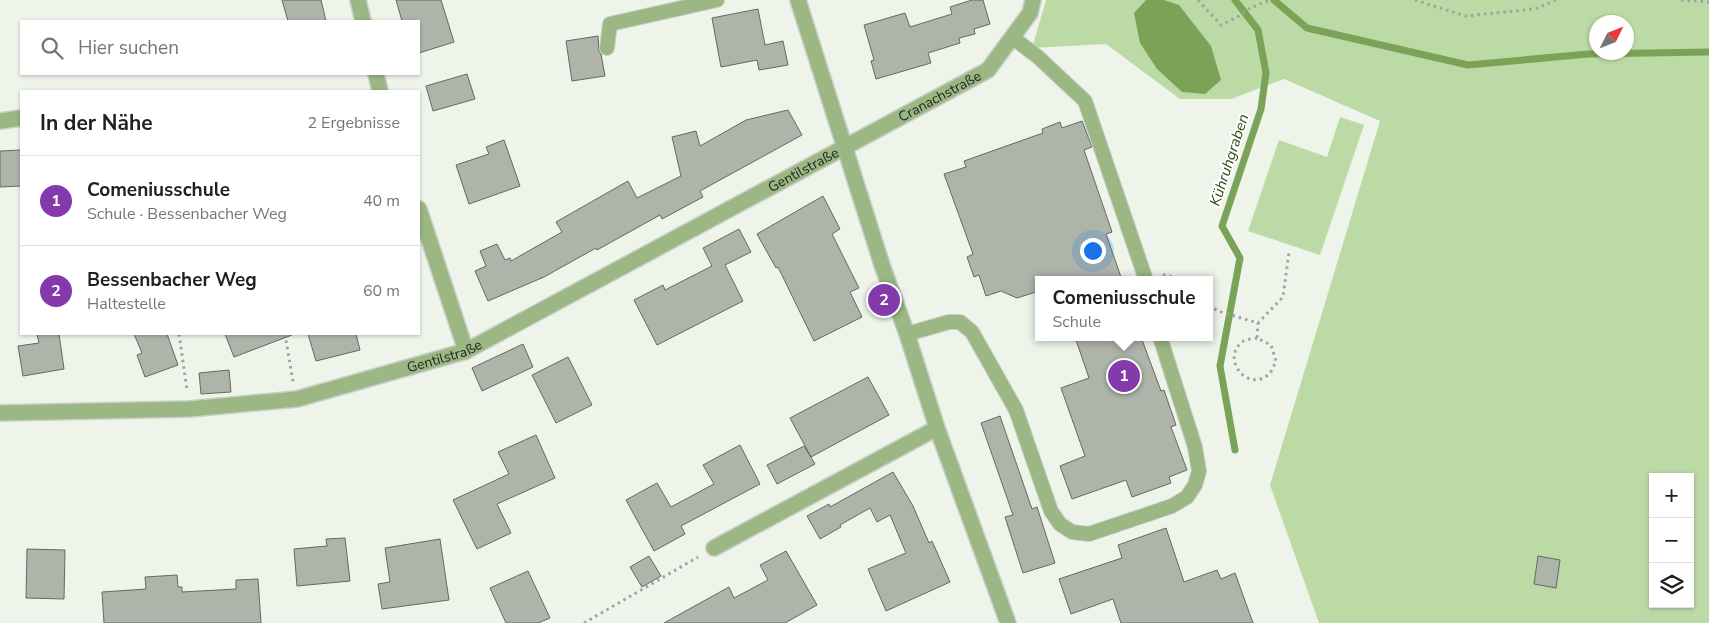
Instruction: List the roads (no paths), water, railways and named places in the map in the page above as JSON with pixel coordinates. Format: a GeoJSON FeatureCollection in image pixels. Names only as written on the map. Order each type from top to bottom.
{"type":"FeatureCollection","features":[{"type":"Feature","properties":{"kind":"street"},"geometry":{"type":"LineString","coordinates":[[358,0],[363,20]]}},
{"type":"Feature","properties":{"kind":"street"},"geometry":{"type":"LineString","coordinates":[[798,0],[880,259],[907,334],[937,428],[1008,623]]}},
{"type":"Feature","properties":{"kind":"street","name":"Cranachstraße"},"geometry":{"type":"LineString","coordinates":[[844,146],[988,70],[1030,13],[1033,0]]}},
{"type":"Feature","properties":{"kind":"street"},"geometry":{"type":"LineString","coordinates":[[376,75],[380,90]]}},
{"type":"Feature","properties":{"kind":"street"},"geometry":{"type":"LineString","coordinates":[[0,121],[20,118]]}},
{"type":"Feature","properties":{"kind":"street","name":"Gentilstraße"},"geometry":{"type":"LineString","coordinates":[[0,413],[189,409],[296,400],[466,351],[844,146]]}},
{"type":"Feature","properties":{"kind":"street"},"geometry":{"type":"LineString","coordinates":[[420,212],[466,351]]}},
{"type":"Feature","properties":{"kind":"street"},"geometry":{"type":"LineString","coordinates":[[714,548],[937,428]]}},
{"type":"Feature","properties":{"kind":"lane"},"geometry":{"type":"LineString","coordinates":[[607,48],[610,24],[717,0]]}},
{"type":"Feature","properties":{"kind":"lane"},"geometry":{"type":"LineString","coordinates":[[1012,37],[1038,57],[1085,101],[1145,276]]}},
{"type":"Feature","properties":{"kind":"lane"},"geometry":{"type":"LineString","coordinates":[[907,334],[949,322],[960,322],[972,332],[1016,410],[1051,511],[1060,524],[1072,532],[1089,534],[1172,506],[1187,497],[1196,486],[1200,471],[1195,447],[1161,341]]}},
{"type":"Feature","properties":{"kind":"waterway","name":"Kühruhgraben"},"geometry":{"type":"LineString","coordinates":[[1235,0],[1258,30],[1266,73],[1261,109],[1222,226],[1240,258],[1220,366],[1235,450]]}},
{"type":"Feature","properties":{"kind":"waterway"},"geometry":{"type":"LineString","coordinates":[[1274,0],[1307,28],[1468,65],[1588,54],[1709,52]]}},
{"type":"Feature","properties":{"kind":"place","name":"Bessenbacher Weg"},"geometry":{"type":"Point","coordinates":[884,300]}},
{"type":"Feature","properties":{"kind":"place","name":"Comeniusschule"},"geometry":{"type":"Point","coordinates":[1124,376]}}]}
